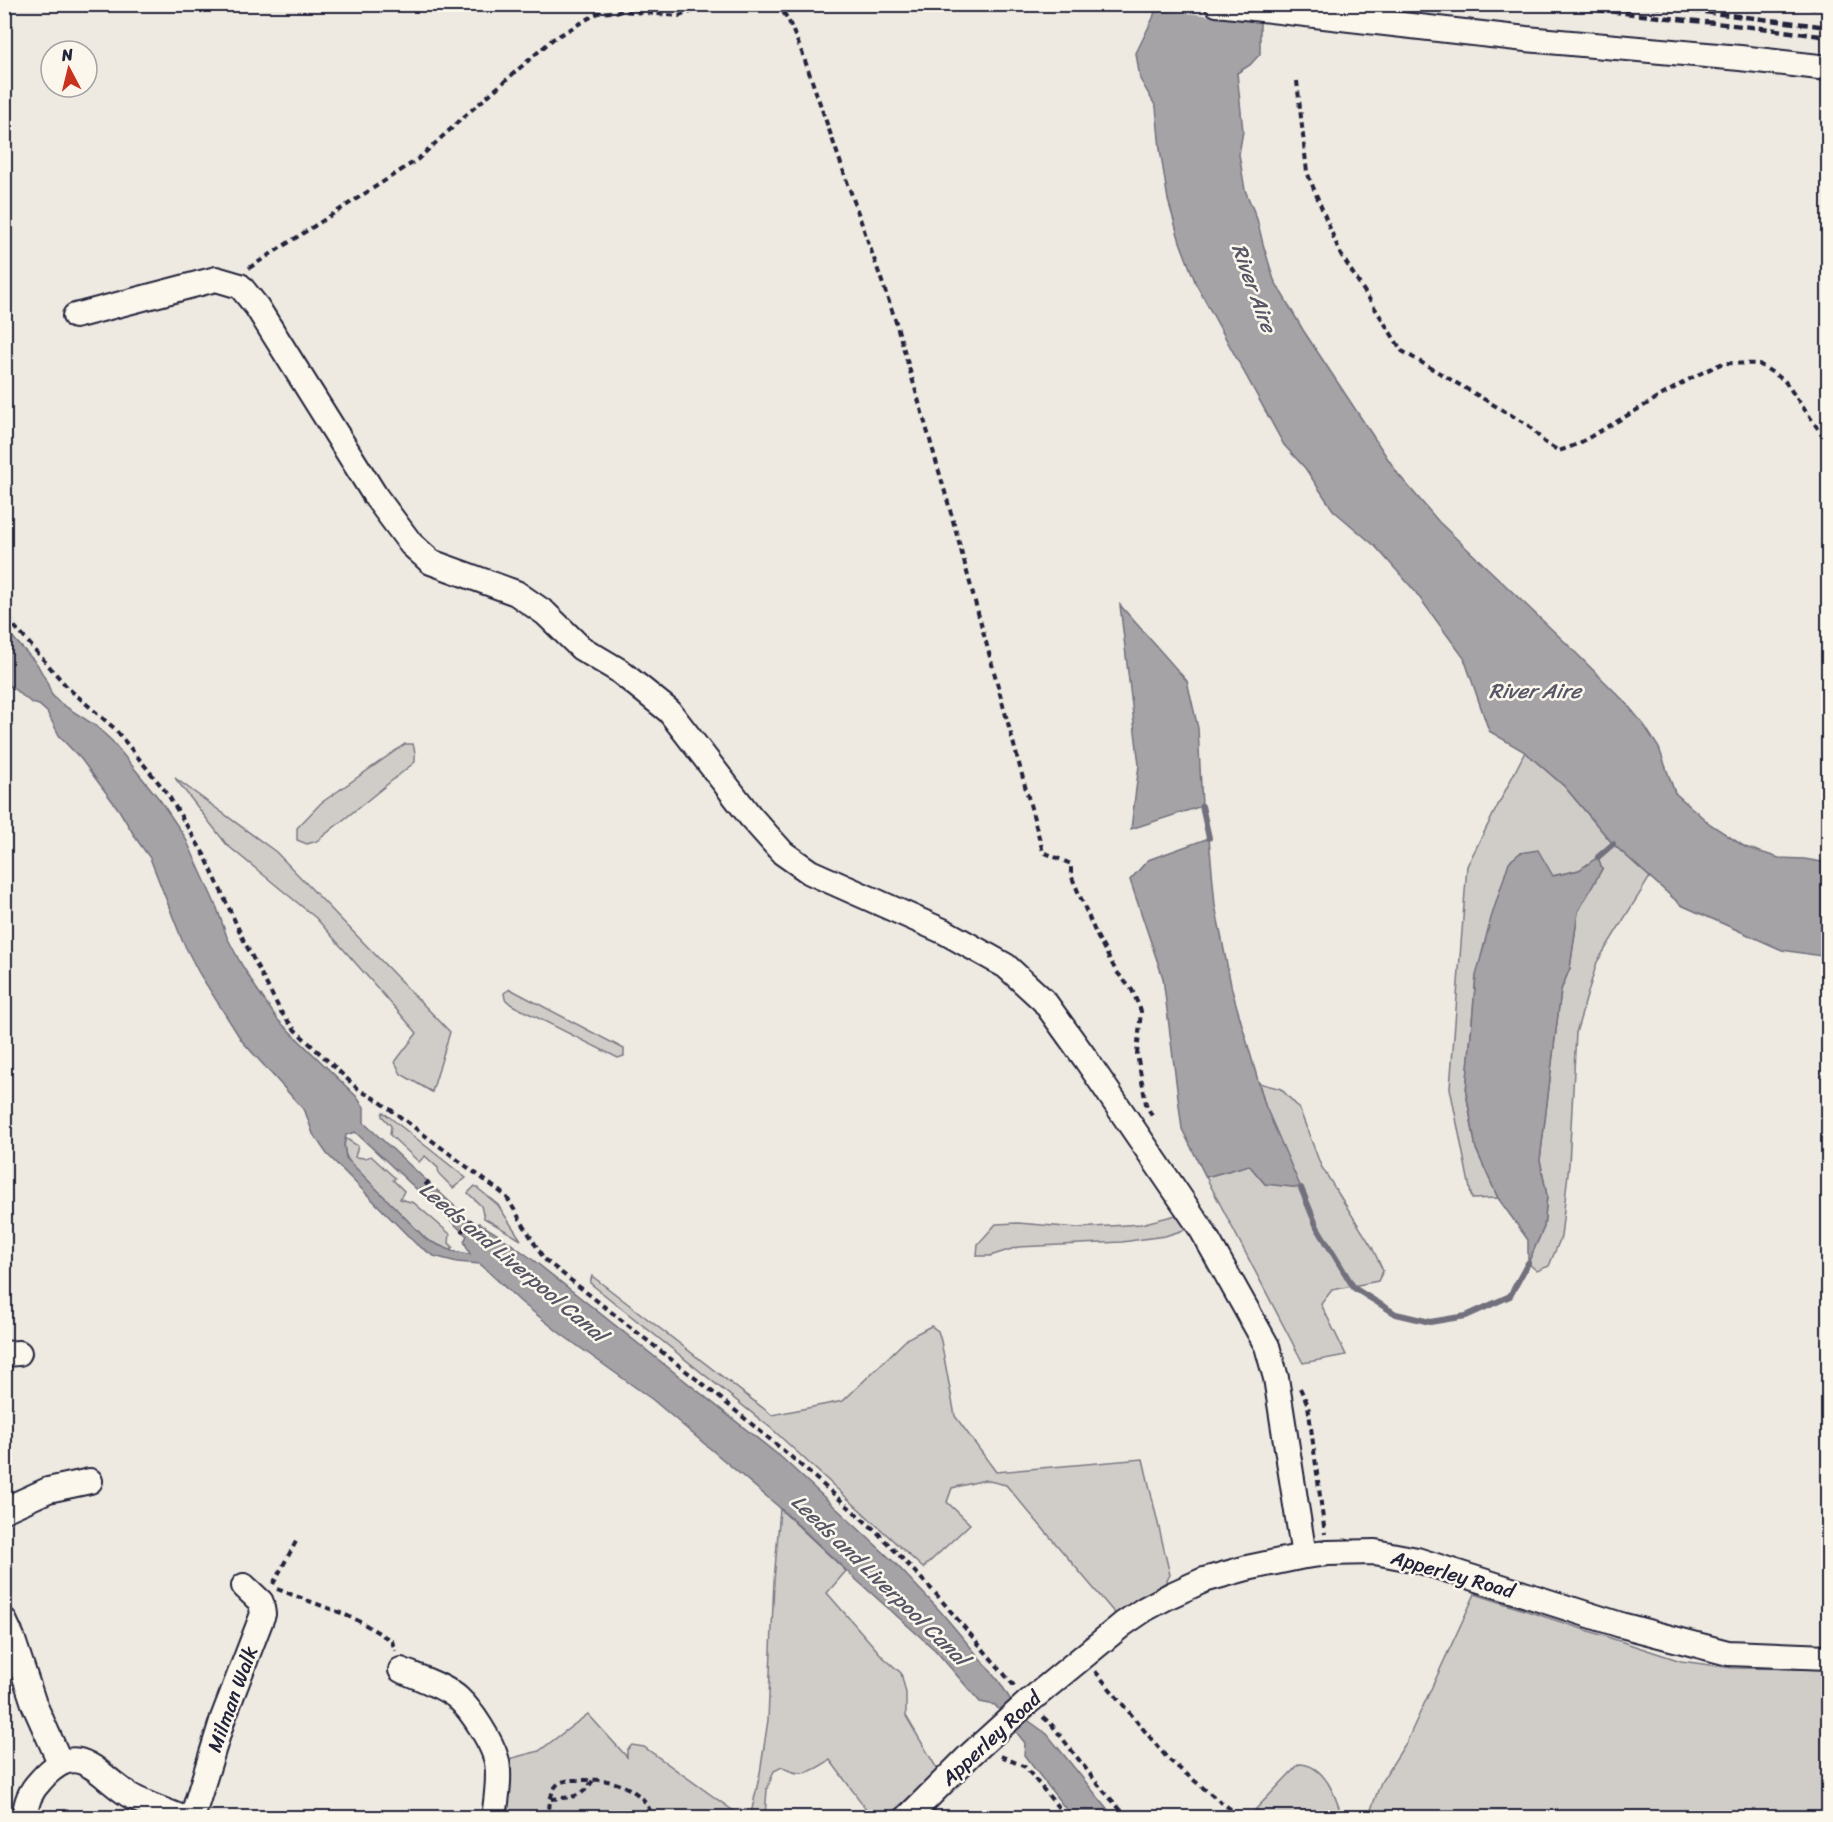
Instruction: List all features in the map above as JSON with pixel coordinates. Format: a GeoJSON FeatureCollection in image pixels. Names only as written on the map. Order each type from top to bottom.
{"type":"FeatureCollection","features":[{"type":"Feature","properties":{"kind":"street"},"geometry":{"type":"LineString","coordinates":[[1217,4],[1526,39],[1828,68]]}},
{"type":"Feature","properties":{"kind":"street"},"geometry":{"type":"LineString","coordinates":[[75,316],[216,279],[240,286],[257,307],[376,497],[411,544],[431,562],[516,593],[545,613],[581,648],[618,670],[669,711],[750,816],[783,853],[810,872],[945,932],[1006,966],[1044,1001],[1202,1230],[1267,1346],[1276,1378],[1304,1556]]}},
{"type":"Feature","properties":{"kind":"street"},"geometry":{"type":"LineString","coordinates":[[4,1510],[48,1490],[90,1481]]}},
{"type":"Feature","properties":{"kind":"street","name":"Apperley Road"},"geometry":{"type":"LineString","coordinates":[[919,1813],[993,1734],[1026,1704],[1123,1624],[1145,1609],[1204,1580],[1304,1556],[1375,1552],[1417,1560],[1621,1625],[1728,1653],[1828,1657]]}},
{"type":"Feature","properties":{"kind":"street","name":"Milman Walk"},"geometry":{"type":"LineString","coordinates":[[192,1818],[223,1718],[263,1614],[261,1602],[244,1586]]}},
{"type":"Feature","properties":{"kind":"street"},"geometry":{"type":"LineString","coordinates":[[4,1620],[12,1637],[34,1704],[60,1762]]}},
{"type":"Feature","properties":{"kind":"street"},"geometry":{"type":"LineString","coordinates":[[401,1670],[430,1682],[458,1698],[479,1723],[496,1758],[498,1790],[494,1818]]}},
{"type":"Feature","properties":{"kind":"street"},"geometry":{"type":"LineString","coordinates":[[26,1818],[25,1811],[32,1789],[47,1772],[60,1762],[75,1760],[92,1765],[128,1794],[182,1818]]}},
{"type":"Feature","properties":{"kind":"path"},"geometry":{"type":"LineString","coordinates":[[235,285],[251,267],[417,160],[553,39],[598,13],[624,11],[679,16],[713,4]]}},
{"type":"Feature","properties":{"kind":"path"},"geometry":{"type":"LineString","coordinates":[[777,4],[788,19],[803,55],[895,319],[949,506],[1043,852],[1071,864],[1071,876],[1096,934],[1116,971],[1132,990],[1142,1011],[1137,1054],[1146,1104],[1157,1124]]}},
{"type":"Feature","properties":{"kind":"path"},"geometry":{"type":"LineString","coordinates":[[1790,4],[1828,10]]}},
{"type":"Feature","properties":{"kind":"path"},"geometry":{"type":"LineString","coordinates":[[1297,81],[1307,172],[1340,253],[1402,351],[1528,425],[1544,442],[1559,451],[1578,444],[1695,376],[1723,363],[1759,364],[1784,380],[1828,443]]}},
{"type":"Feature","properties":{"kind":"path"},"geometry":{"type":"LineString","coordinates":[[4,608],[15,627],[68,688],[114,728],[167,793],[206,856],[271,995],[295,1030],[359,1090],[389,1108],[506,1196],[543,1259],[719,1397],[876,1531],[985,1650],[1026,1704],[1052,1725],[1100,1787],[1128,1818]]}},
{"type":"Feature","properties":{"kind":"path"},"geometry":{"type":"LineString","coordinates":[[418,1193],[430,1180]]}},
{"type":"Feature","properties":{"kind":"path"},"geometry":{"type":"LineString","coordinates":[[461,1232],[474,1218]]}},
{"type":"Feature","properties":{"kind":"path"},"geometry":{"type":"LineString","coordinates":[[298,1538],[271,1587],[341,1613],[392,1641],[401,1670]]}},
{"type":"Feature","properties":{"kind":"path"},"geometry":{"type":"LineString","coordinates":[[1083,1657],[1168,1759],[1243,1818]]}},
{"type":"Feature","properties":{"kind":"path"},"geometry":{"type":"LineString","coordinates":[[993,1734],[997,1754],[1025,1767],[1067,1818]]}},
{"type":"Feature","properties":{"kind":"path"},"geometry":{"type":"LineString","coordinates":[[554,1818],[549,1809],[554,1788],[560,1783],[572,1780],[612,1782],[631,1791],[646,1802],[651,1818]]}},
{"type":"Feature","properties":{"kind":"path"},"geometry":{"type":"LineString","coordinates":[[551,1799],[578,1796],[588,1789],[593,1780]]}},
{"type":"Feature","properties":{"kind":"shaded area"},"geometry":{"type":"Polygon","coordinates":[[[405,744],[413,744],[415,762],[317,841],[307,844],[297,840],[297,828],[321,803],[405,744]]]}},
{"type":"Feature","properties":{"kind":"shaded area"},"geometry":{"type":"Polygon","coordinates":[[[1525,752],[1564,786],[1613,844],[1650,877],[1597,962],[1576,1033],[1569,1164],[1561,1237],[1549,1266],[1537,1271],[1528,1263],[1544,1227],[1547,1196],[1540,1160],[1561,990],[1570,968],[1578,912],[1602,869],[1597,858],[1579,870],[1552,876],[1476,976],[1466,1092],[1476,1149],[1498,1198],[1472,1199],[1450,1088],[1467,866],[1525,752]]]}},
{"type":"Feature","properties":{"kind":"shaded area"},"geometry":{"type":"Polygon","coordinates":[[[175,778],[276,852],[450,1032],[432,1092],[401,1074],[395,1062],[417,1033],[316,918],[227,845],[175,778]]]}},
{"type":"Feature","properties":{"kind":"shaded area"},"geometry":{"type":"Polygon","coordinates":[[[510,989],[624,1049],[624,1056],[618,1058],[512,1005],[505,999],[504,993],[510,989]]]}},
{"type":"Feature","properties":{"kind":"shaded area"},"geometry":{"type":"Polygon","coordinates":[[[1259,1083],[1281,1089],[1299,1108],[1321,1166],[1372,1247],[1383,1271],[1378,1281],[1332,1290],[1321,1304],[1346,1355],[1303,1363],[1206,1177],[1249,1165],[1265,1184],[1265,1105],[1259,1083]]]}},
{"type":"Feature","properties":{"kind":"shaded area"},"geometry":{"type":"Polygon","coordinates":[[[383,1112],[466,1178],[453,1188],[439,1174],[438,1168],[425,1156],[419,1162],[390,1135],[391,1126],[382,1116],[383,1112]]]}},
{"type":"Feature","properties":{"kind":"shaded area"},"geometry":{"type":"Polygon","coordinates":[[[345,1138],[358,1146],[355,1157],[371,1156],[395,1178],[393,1180],[404,1191],[400,1199],[414,1203],[450,1234],[449,1243],[453,1247],[449,1250],[427,1240],[354,1168],[346,1154],[345,1138]]]}},
{"type":"Feature","properties":{"kind":"shaded area"},"geometry":{"type":"Polygon","coordinates":[[[475,1186],[498,1205],[521,1240],[484,1218],[481,1206],[468,1193],[475,1186]]]}},
{"type":"Feature","properties":{"kind":"shaded area"},"geometry":{"type":"Polygon","coordinates":[[[1176,1215],[1187,1229],[1165,1236],[1122,1242],[1018,1247],[990,1256],[977,1256],[978,1244],[996,1224],[1018,1223],[1078,1228],[1141,1224],[1176,1215]]]}},
{"type":"Feature","properties":{"kind":"shaded area"},"geometry":{"type":"Polygon","coordinates":[[[592,1276],[772,1415],[843,1401],[908,1338],[931,1326],[938,1331],[941,1341],[955,1416],[996,1472],[1143,1459],[1170,1575],[1166,1582],[1117,1616],[1006,1485],[985,1480],[952,1488],[947,1502],[970,1524],[923,1568],[772,1429],[590,1283],[592,1276]]]}},
{"type":"Feature","properties":{"kind":"shaded area"},"geometry":{"type":"Polygon","coordinates":[[[780,1509],[846,1571],[827,1593],[883,1657],[901,1673],[906,1693],[906,1716],[939,1772],[886,1817],[864,1818],[867,1810],[830,1760],[807,1772],[795,1773],[782,1767],[774,1771],[767,1789],[765,1817],[750,1818],[768,1720],[774,1581],[780,1509]]]}},
{"type":"Feature","properties":{"kind":"shaded area"},"geometry":{"type":"Polygon","coordinates":[[[1475,1594],[1681,1661],[1732,1668],[1828,1669],[1828,1817],[1368,1818],[1381,1782],[1406,1743],[1475,1594]]]}},
{"type":"Feature","properties":{"kind":"shaded area"},"geometry":{"type":"Polygon","coordinates":[[[588,1714],[627,1757],[627,1750],[632,1745],[644,1747],[742,1817],[501,1818],[501,1761],[539,1751],[588,1714]]]}},
{"type":"Feature","properties":{"kind":"shaded area"},"geometry":{"type":"Polygon","coordinates":[[[1299,1764],[1308,1765],[1322,1775],[1333,1791],[1342,1817],[1274,1817],[1255,1810],[1299,1764]]]}},
{"type":"Feature","properties":{"kind":"water","name":"River Aire"},"geometry":{"type":"Polygon","coordinates":[[[1157,5],[1260,5],[1260,54],[1250,65],[1237,73],[1243,131],[1239,154],[1245,190],[1257,219],[1274,280],[1303,330],[1398,474],[1439,522],[1565,642],[1625,702],[1644,725],[1659,748],[1675,793],[1710,824],[1745,847],[1779,858],[1828,863],[1828,940],[1826,939],[1821,956],[1782,950],[1681,905],[1613,844],[1564,786],[1525,752],[1489,731],[1464,658],[1414,590],[1375,546],[1333,510],[1305,468],[1284,445],[1196,284],[1180,242],[1168,200],[1156,107],[1140,79],[1136,53],[1157,5]]]}},
{"type":"Feature","properties":{"kind":"water"},"geometry":{"type":"Polygon","coordinates":[[[1120,605],[1187,681],[1198,728],[1202,806],[1131,829],[1139,765],[1120,605]]]}},
{"type":"Feature","properties":{"kind":"water","name":"Leeds and Liverpool Canal"},"geometry":{"type":"Polygon","coordinates":[[[4,626],[37,664],[52,695],[60,703],[96,726],[112,741],[160,800],[185,837],[217,908],[227,937],[256,988],[278,1020],[356,1096],[364,1107],[364,1123],[476,1226],[479,1223],[528,1256],[782,1458],[894,1562],[941,1612],[999,1681],[1015,1707],[1047,1734],[1114,1817],[1072,1817],[1024,1755],[1025,1743],[995,1705],[980,1702],[935,1650],[779,1507],[653,1400],[522,1303],[480,1264],[457,1262],[434,1256],[417,1245],[327,1154],[313,1134],[305,1111],[242,1041],[199,973],[182,940],[150,858],[119,810],[81,759],[60,737],[47,712],[5,682],[4,626]],[[355,1132],[346,1135],[344,1145],[346,1158],[427,1240],[452,1251],[470,1254],[464,1241],[467,1236],[355,1132]]]}},
{"type":"Feature","properties":{"kind":"water"},"geometry":{"type":"Polygon","coordinates":[[[1209,838],[1215,905],[1232,990],[1265,1105],[1301,1188],[1265,1184],[1249,1165],[1206,1177],[1182,1129],[1163,978],[1130,880],[1148,860],[1209,838]]]}},
{"type":"Feature","properties":{"kind":"water"},"geometry":{"type":"Polygon","coordinates":[[[1538,850],[1553,876],[1579,870],[1598,857],[1602,869],[1578,912],[1570,968],[1561,990],[1540,1160],[1547,1196],[1544,1227],[1528,1263],[1528,1240],[1498,1198],[1476,1149],[1466,1092],[1476,976],[1491,918],[1509,862],[1520,853],[1538,850]]]}},
{"type":"Feature","properties":{"kind":"pier"},"geometry":{"type":"Polygon","coordinates":[[[1154,4],[1263,4],[1264,22],[1152,9],[1154,4]]]}},
{"type":"Feature","properties":{"kind":"waterway"},"geometry":{"type":"LineString","coordinates":[[1202,806],[1209,838]]}},
{"type":"Feature","properties":{"kind":"waterway"},"geometry":{"type":"LineString","coordinates":[[1598,857],[1613,844]]}},
{"type":"Feature","properties":{"kind":"waterway"},"geometry":{"type":"LineString","coordinates":[[1301,1188],[1317,1227],[1354,1288],[1396,1314],[1430,1322],[1466,1316],[1510,1296],[1528,1263]]}},
{"type":"Feature","properties":{"kind":"railway"},"geometry":{"type":"LineString","coordinates":[[1544,4],[1828,37]]}},
{"type":"Feature","properties":{"kind":"railway"},"geometry":{"type":"LineString","coordinates":[[1638,4],[1828,27]]}}]}
